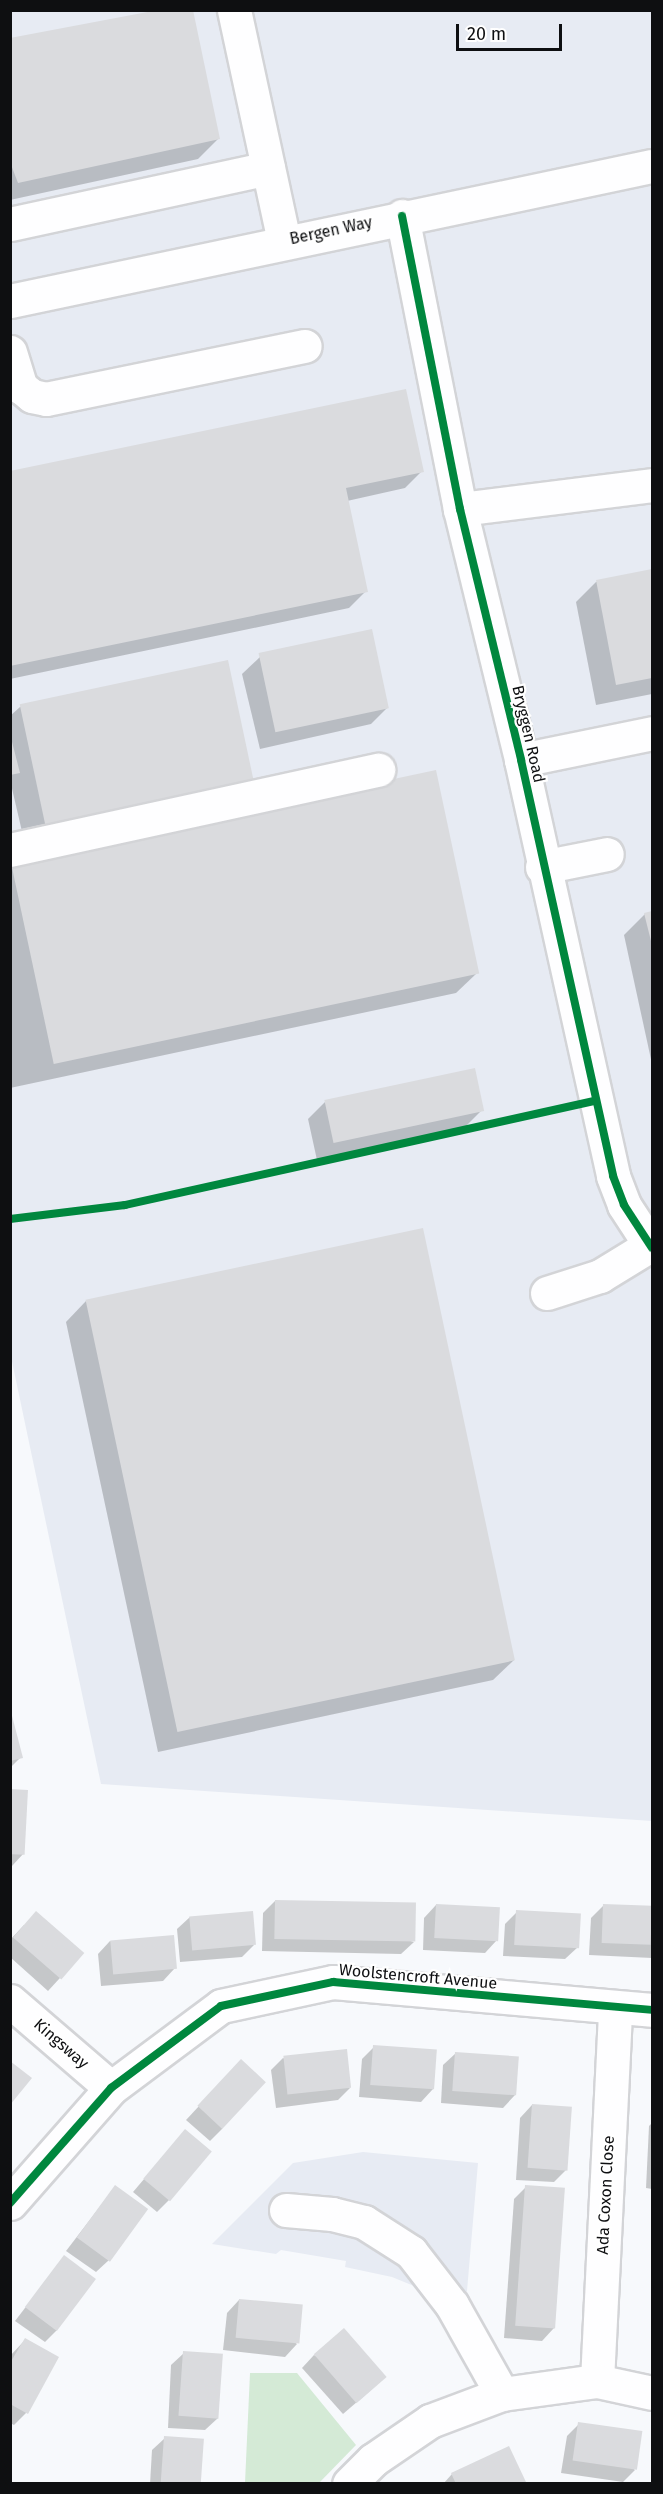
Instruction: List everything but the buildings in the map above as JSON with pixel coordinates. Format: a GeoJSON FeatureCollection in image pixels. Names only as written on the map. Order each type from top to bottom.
{"type":"FeatureCollection","features":[{"type":"Feature","properties":{"kind":"street"},"geometry":{"type":"LineString","coordinates":[[234,10],[284,242]]}},
{"type":"Feature","properties":{"kind":"street","name":"Bergen Way"},"geometry":{"type":"LineString","coordinates":[[10,301],[402,216],[652,166]]}},
{"type":"Feature","properties":{"kind":"street"},"geometry":{"type":"LineString","coordinates":[[10,224],[268,168]]}},
{"type":"Feature","properties":{"kind":"street","name":"Bryggen Road"},"geometry":{"type":"LineString","coordinates":[[402,216],[460,509],[521,760],[542,867],[612,1176],[651,1247]]}},
{"type":"Feature","properties":{"kind":"street"},"geometry":{"type":"LineString","coordinates":[[10,352],[21,387],[32,396],[46,399],[305,346]]}},
{"type":"Feature","properties":{"kind":"street"},"geometry":{"type":"LineString","coordinates":[[460,509],[652,485]]}},
{"type":"Feature","properties":{"kind":"street"},"geometry":{"type":"LineString","coordinates":[[521,760],[652,733]]}},
{"type":"Feature","properties":{"kind":"street"},"geometry":{"type":"LineString","coordinates":[[10,850],[378,770]]}},
{"type":"Feature","properties":{"kind":"street"},"geometry":{"type":"LineString","coordinates":[[542,867],[608,854]]}},
{"type":"Feature","properties":{"kind":"street"},"geometry":{"type":"LineString","coordinates":[[547,1293],[600,1276],[651,1247]]}},
{"type":"Feature","properties":{"kind":"street","name":"Woolstencroft Avenue"},"geometry":{"type":"LineString","coordinates":[[10,2204],[111,2088],[221,2006],[333,1982],[652,2010]]}},
{"type":"Feature","properties":{"kind":"street","name":"Kingsway"},"geometry":{"type":"LineString","coordinates":[[10,2001],[111,2088]]}},
{"type":"Feature","properties":{"kind":"street","name":"Ada Coxon Close"},"geometry":{"type":"LineString","coordinates":[[597,2381],[615,2008]]}},
{"type":"Feature","properties":{"kind":"street"},"geometry":{"type":"LineString","coordinates":[[286,2210],[332,2214],[364,2222],[411,2252],[452,2305],[502,2394]]}},
{"type":"Feature","properties":{"kind":"street"},"geometry":{"type":"LineString","coordinates":[[349,2484],[373,2460],[430,2421],[502,2394],[597,2381],[652,2393]]}},
{"type":"Feature","properties":{"kind":"shaded area"},"geometry":{"type":"Polygon","coordinates":[[[10,11],[652,11],[652,1821],[101,1784],[10,1352],[10,11]]]}},
{"type":"Feature","properties":{"kind":"shaded area"},"geometry":{"type":"Polygon","coordinates":[[[363,2152],[478,2163],[467,2291],[453,2302],[392,2277],[345,2267],[346,2261],[281,2250],[276,2254],[212,2244],[293,2163],[363,2152]]]}},
{"type":"Feature","properties":{"kind":"green space"},"geometry":{"type":"Polygon","coordinates":[[[250,2373],[297,2373],[356,2445],[319,2483],[245,2483],[250,2373]]]}},
{"type":"Feature","properties":{"kind":"cycle path"},"geometry":{"type":"LineString","coordinates":[[402,216],[460,509],[521,760],[613,1176],[624,1205],[652,1248]]}},
{"type":"Feature","properties":{"kind":"cycle path"},"geometry":{"type":"LineString","coordinates":[[10,1219],[125,1205],[595,1101]]}},
{"type":"Feature","properties":{"kind":"cycle path"},"geometry":{"type":"LineString","coordinates":[[10,2203],[111,2088],[221,2006],[333,1982],[652,2010]]}}]}
